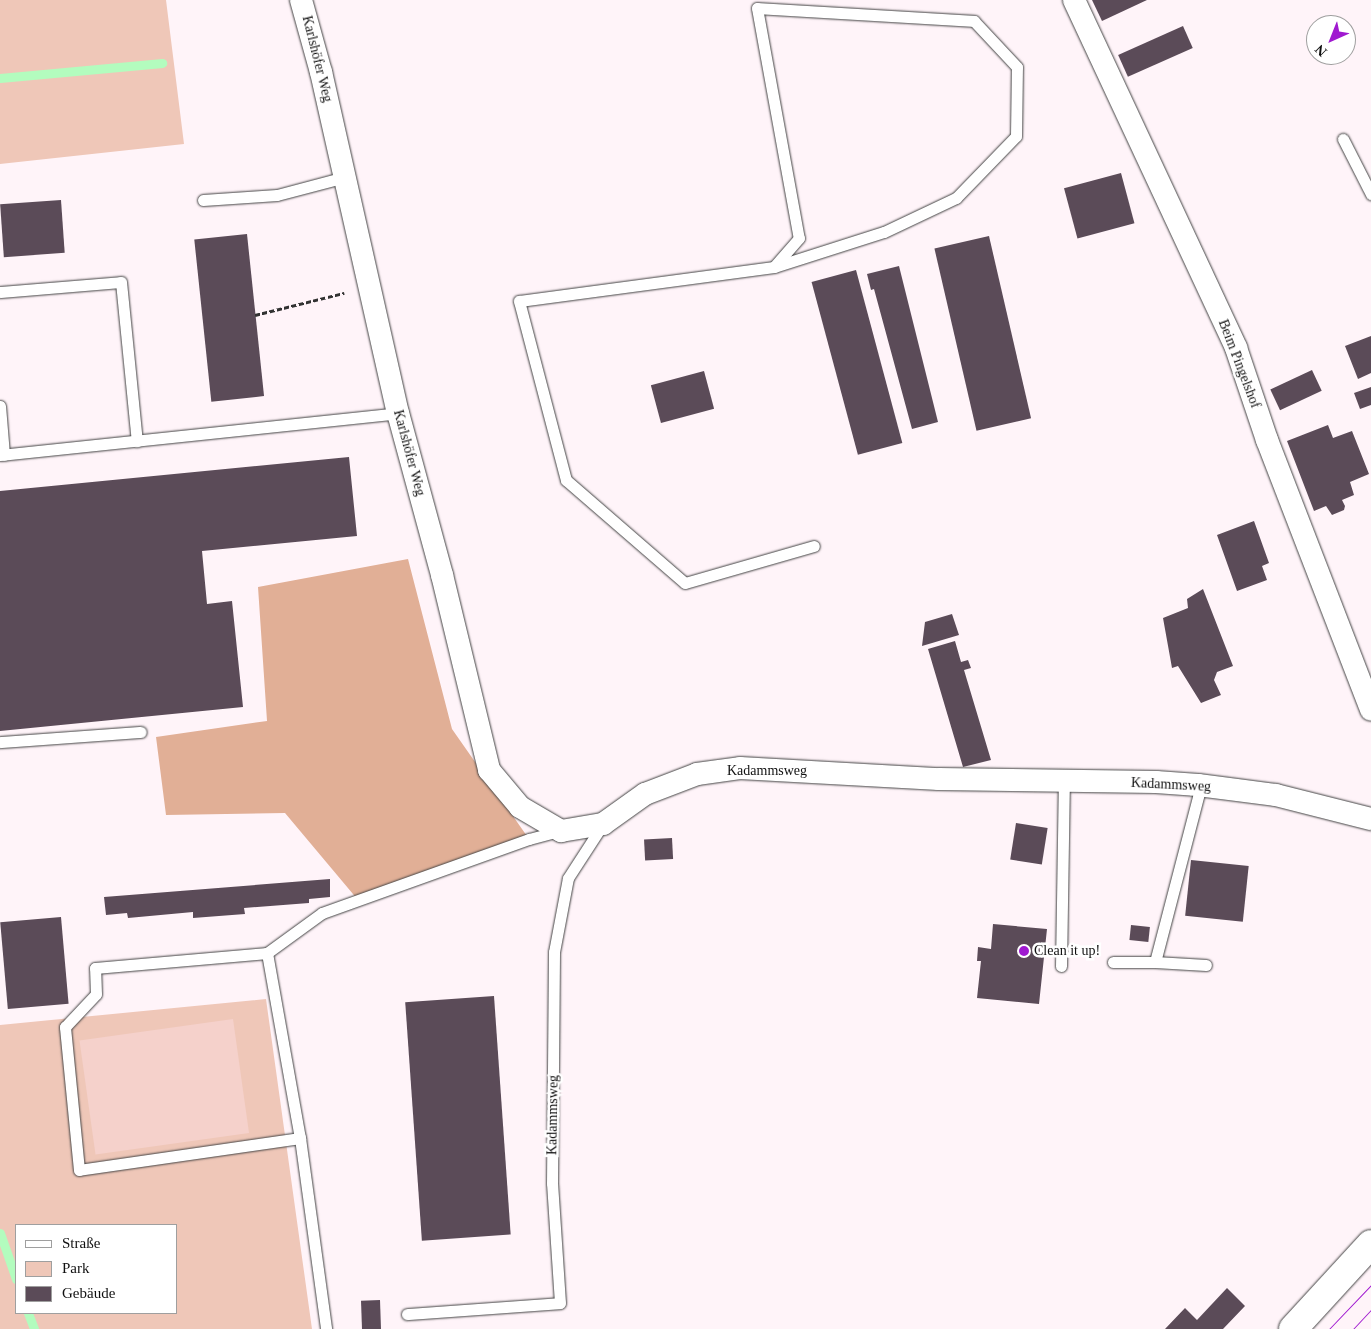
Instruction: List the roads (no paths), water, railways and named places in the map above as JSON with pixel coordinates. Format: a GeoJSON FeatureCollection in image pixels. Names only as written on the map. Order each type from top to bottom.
{"type":"FeatureCollection","features":[{"type":"Feature","properties":{"kind":"street","name":"Karlshöfer Weg"},"geometry":{"type":"LineString","coordinates":[[301,0],[321,72],[398,413],[442,575],[489,770],[520,807],[561,831]]}},
{"type":"Feature","properties":{"kind":"street","name":"Beim Pingelshof"},"geometry":{"type":"LineString","coordinates":[[1074,0],[1236,348],[1267,440],[1371,710]]}},
{"type":"Feature","properties":{"kind":"street","name":"Kadammsweg"},"geometry":{"type":"LineString","coordinates":[[603,824],[645,794],[697,774],[740,768],[939,779],[1156,782],[1276,795],[1371,819]]}},
{"type":"Feature","properties":{"kind":"street"},"geometry":{"type":"LineString","coordinates":[[561,831],[603,824]]}},
{"type":"Feature","properties":{"kind":"street"},"geometry":{"type":"LineString","coordinates":[[1293,1329],[1371,1244]]}},
{"type":"Feature","properties":{"kind":"lane"},"geometry":{"type":"LineString","coordinates":[[774,267],[799,238],[757,8],[974,21],[1017,67],[1016,136],[956,198],[884,232],[774,267],[519,301],[566,480],[685,583],[814,546]]}},
{"type":"Feature","properties":{"kind":"lane"},"geometry":{"type":"LineString","coordinates":[[1343,139],[1371,194]]}},
{"type":"Feature","properties":{"kind":"lane"},"geometry":{"type":"LineString","coordinates":[[203,200],[277,195],[345,178]]}},
{"type":"Feature","properties":{"kind":"lane"},"geometry":{"type":"LineString","coordinates":[[0,292],[121,282],[137,441]]}},
{"type":"Feature","properties":{"kind":"lane"},"geometry":{"type":"LineString","coordinates":[[0,406],[2,455],[398,413]]}},
{"type":"Feature","properties":{"kind":"lane"},"geometry":{"type":"LineString","coordinates":[[0,742],[141,732]]}},
{"type":"Feature","properties":{"kind":"lane"},"geometry":{"type":"LineString","coordinates":[[1061,966],[1064,782]]}},
{"type":"Feature","properties":{"kind":"lane"},"geometry":{"type":"LineString","coordinates":[[1155,962],[1202,786]]}},
{"type":"Feature","properties":{"kind":"lane","name":"Kadammsweg"},"geometry":{"type":"LineString","coordinates":[[407,1314],[560,1303],[552,1183],[554,952],[568,878],[603,824]]}},
{"type":"Feature","properties":{"kind":"lane"},"geometry":{"type":"LineString","coordinates":[[300,1138],[79,1170],[65,1027],[96,994],[96,968],[267,953],[322,913],[530,839],[561,831]]}},
{"type":"Feature","properties":{"kind":"lane"},"geometry":{"type":"LineString","coordinates":[[267,953],[300,1138],[326,1329]]}},
{"type":"Feature","properties":{"kind":"lane"},"geometry":{"type":"LineString","coordinates":[[1113,962],[1206,965]]}},
{"type":"Feature","properties":{"kind":"waterway"},"geometry":{"type":"LineString","coordinates":[[0,78],[162,63]]}},
{"type":"Feature","properties":{"kind":"waterway"},"geometry":{"type":"LineString","coordinates":[[0,1233],[15,1276]]}},
{"type":"Feature","properties":{"kind":"waterway"},"geometry":{"type":"LineString","coordinates":[[28,1314],[34,1329]]}},
{"type":"Feature","properties":{"kind":"tram line"},"geometry":{"type":"LineString","coordinates":[[1329,1329],[1371,1285]]}},
{"type":"Feature","properties":{"kind":"tram line"},"geometry":{"type":"LineString","coordinates":[[1353,1329],[1371,1310]]}},
{"type":"Feature","properties":{"kind":"place","name":"Clean it up!"},"geometry":{"type":"Point","coordinates":[1024,951]}}]}
